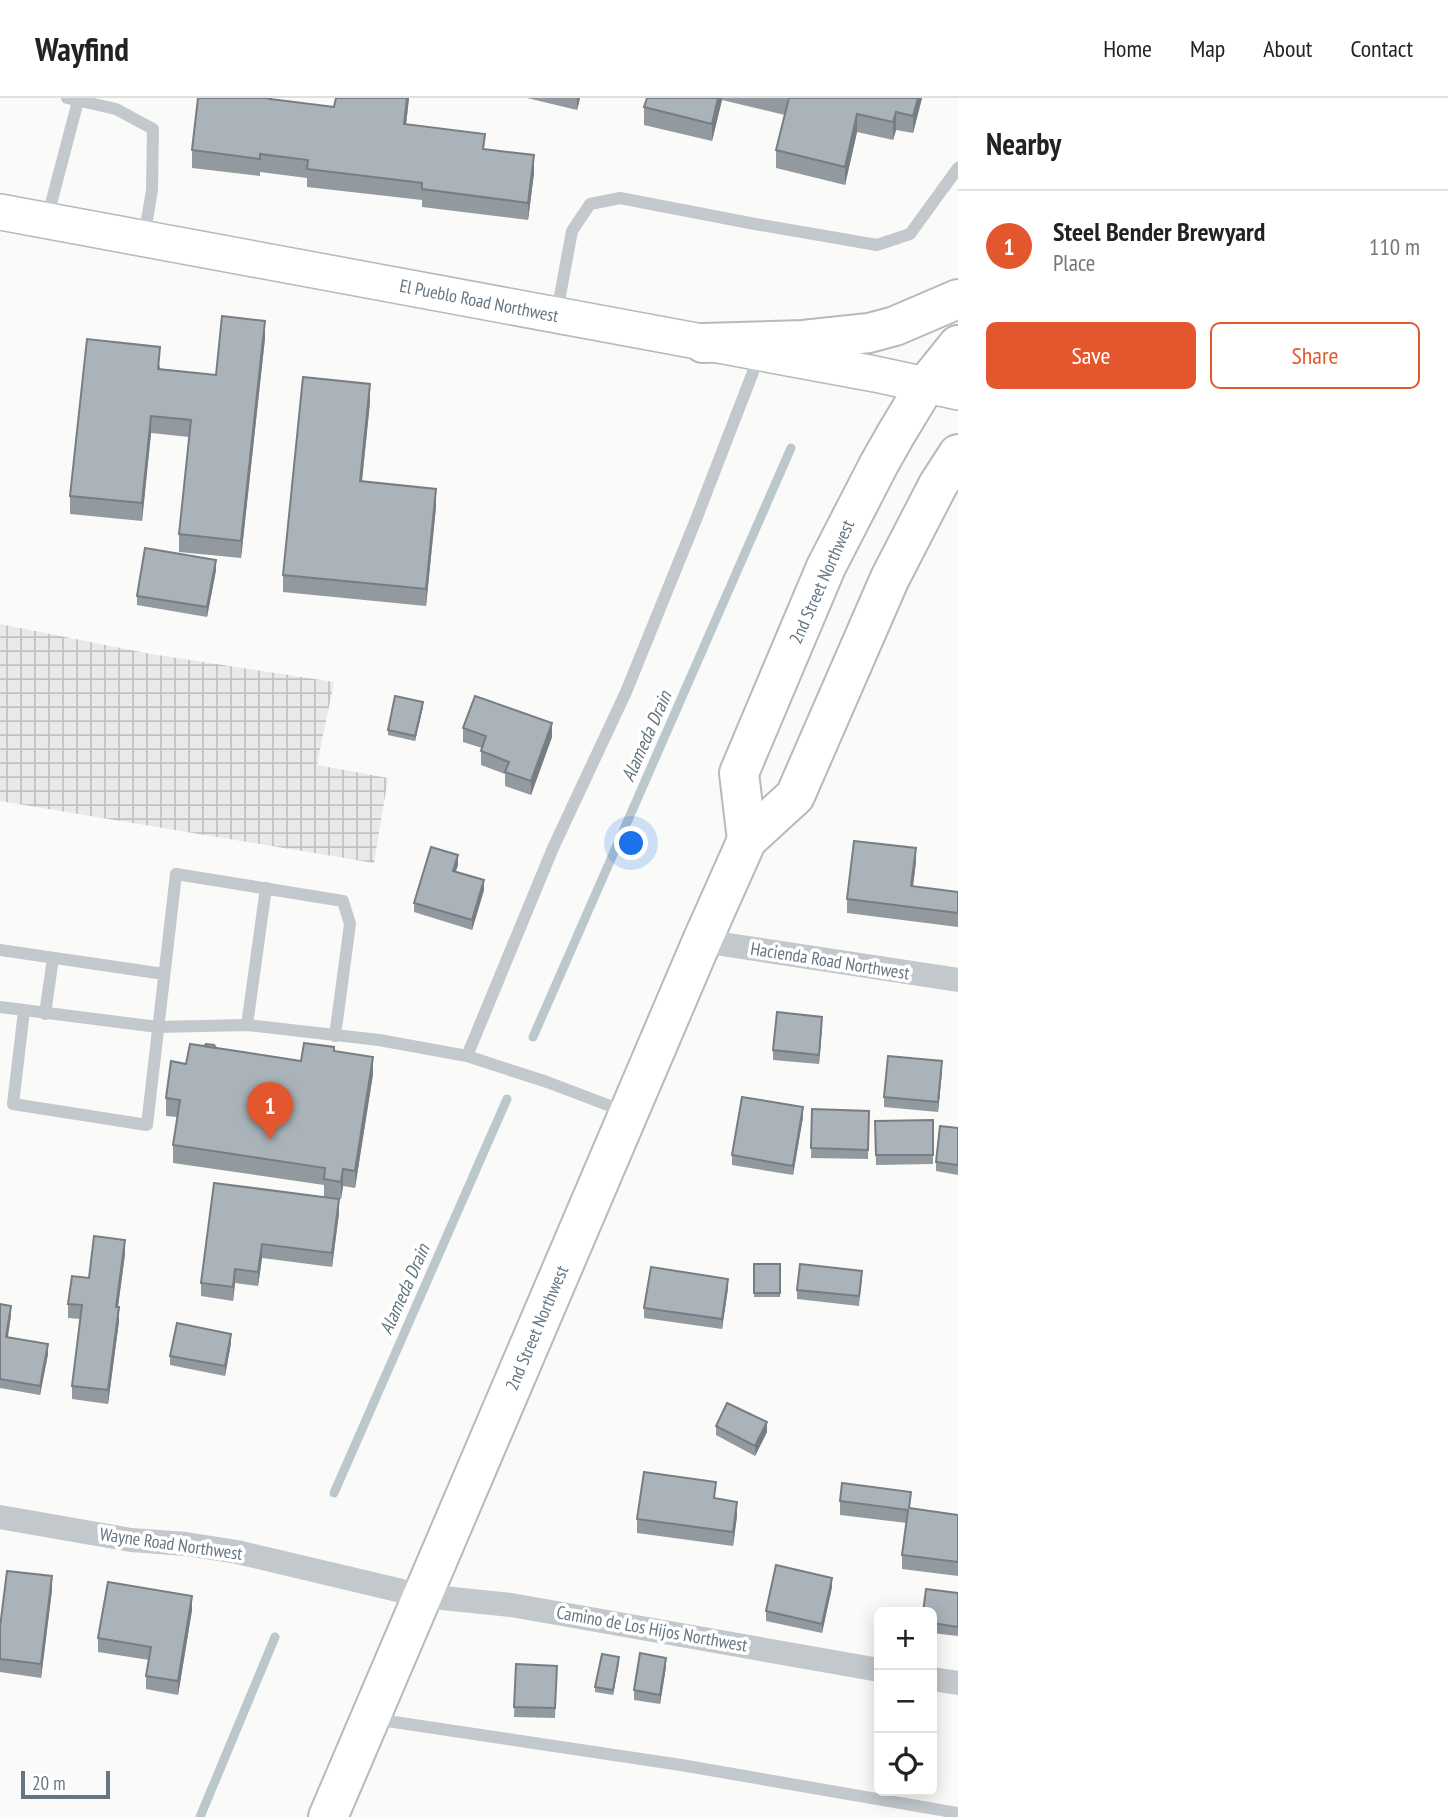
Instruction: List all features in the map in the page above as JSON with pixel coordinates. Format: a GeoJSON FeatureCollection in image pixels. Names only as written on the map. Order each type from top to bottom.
{"type":"FeatureCollection","features":[{"type":"Feature","properties":{"kind":"main road"},"geometry":{"type":"LineString","coordinates":[[704,343],[803,340],[869,333],[895,326],[958,299]]}},
{"type":"Feature","properties":{"kind":"main road","name":"2nd Street Northwest"},"geometry":{"type":"LineString","coordinates":[[747,839],[739,773],[826,567],[878,464],[942,389],[958,345]]}},
{"type":"Feature","properties":{"kind":"main road","name":"2nd Street Northwest"},"geometry":{"type":"LineString","coordinates":[[328,1817],[747,839],[795,796],[890,578],[938,485],[958,454]]}},
{"type":"Feature","properties":{"kind":"street","name":"El Pueblo Road Northwest"},"geometry":{"type":"LineString","coordinates":[[0,212],[875,374],[942,389]]}},
{"type":"Feature","properties":{"kind":"street","name":"Hacienda Road Northwest"},"geometry":{"type":"LineString","coordinates":[[702,942],[958,980]]}},
{"type":"Feature","properties":{"kind":"street","name":"Wayne Road Northwest"},"geometry":{"type":"LineString","coordinates":[[0,1517],[131,1540],[186,1544],[237,1552],[423,1596]]}},
{"type":"Feature","properties":{"kind":"street","name":"Camino de Los Hijos Northwest"},"geometry":{"type":"LineString","coordinates":[[423,1596],[512,1605],[874,1669]]}},
{"type":"Feature","properties":{"kind":"street"},"geometry":{"type":"LineString","coordinates":[[937,1680],[958,1684]]}},
{"type":"Feature","properties":{"kind":"lane"},"geometry":{"type":"LineString","coordinates":[[47,221],[72,99],[117,109],[153,129],[152,190],[144,239]]}},
{"type":"Feature","properties":{"kind":"lane"},"geometry":{"type":"LineString","coordinates":[[556,316],[572,231],[590,204],[620,198],[877,245],[910,234],[958,168]]}},
{"type":"Feature","properties":{"kind":"lane"},"geometry":{"type":"LineString","coordinates":[[467,1056],[553,848],[631,680],[761,354]]}},
{"type":"Feature","properties":{"kind":"lane"},"geometry":{"type":"LineString","coordinates":[[24,1011],[13,1104],[147,1125],[176,874],[343,901],[350,924],[335,1035]]}},
{"type":"Feature","properties":{"kind":"lane"},"geometry":{"type":"LineString","coordinates":[[247,1025],[266,888]]}},
{"type":"Feature","properties":{"kind":"lane"},"geometry":{"type":"LineString","coordinates":[[0,950],[164,974]]}},
{"type":"Feature","properties":{"kind":"lane"},"geometry":{"type":"LineString","coordinates":[[45,1014],[53,958]]}},
{"type":"Feature","properties":{"kind":"lane"},"geometry":{"type":"LineString","coordinates":[[0,1007],[158,1027],[247,1025],[379,1040],[467,1056],[629,1113]]}},
{"type":"Feature","properties":{"kind":"lane"},"geometry":{"type":"LineString","coordinates":[[370,1718],[681,1765],[958,1813]]}},
{"type":"Feature","properties":{"kind":"shaded area"},"geometry":{"type":"Polygon","coordinates":[[[0,624],[151,654],[334,682],[317,765],[388,778],[374,863],[0,801],[0,624]]]}},
{"type":"Feature","properties":{"kind":"building"},"geometry":{"type":"Polygon","coordinates":[[[198,98],[271,98],[334,107],[336,98],[407,98],[404,124],[485,134],[483,149],[534,155],[528,203],[422,189],[422,183],[307,169],[308,160],[260,154],[260,159],[192,150],[198,98]]]}},
{"type":"Feature","properties":{"kind":"building"},"geometry":{"type":"Polygon","coordinates":[[[647,98],[718,98],[712,124],[644,107],[647,98]]]}},
{"type":"Feature","properties":{"kind":"building"},"geometry":{"type":"Polygon","coordinates":[[[789,98],[918,98],[913,116],[896,112],[893,122],[857,114],[845,167],[776,150],[789,98]]]}},
{"type":"Feature","properties":{"kind":"building"},"geometry":{"type":"Polygon","coordinates":[[[222,316],[265,321],[241,541],[179,534],[191,420],[151,416],[142,503],[70,496],[87,339],[160,347],[158,369],[216,375],[222,316]]]}},
{"type":"Feature","properties":{"kind":"building"},"geometry":{"type":"Polygon","coordinates":[[[303,377],[370,384],[360,481],[436,489],[426,589],[283,575],[303,377]]]}},
{"type":"Feature","properties":{"kind":"building"},"geometry":{"type":"Polygon","coordinates":[[[145,548],[216,560],[207,607],[137,596],[145,548]]]}},
{"type":"Feature","properties":{"kind":"building"},"geometry":{"type":"Polygon","coordinates":[[[395,696],[423,702],[415,736],[388,730],[395,696]]]}},
{"type":"Feature","properties":{"kind":"building"},"geometry":{"type":"Polygon","coordinates":[[[475,696],[552,723],[531,781],[505,772],[509,762],[481,751],[486,736],[463,728],[475,696]]]}},
{"type":"Feature","properties":{"kind":"building"},"geometry":{"type":"Polygon","coordinates":[[[854,841],[916,848],[911,886],[958,892],[958,913],[847,899],[854,841]]]}},
{"type":"Feature","properties":{"kind":"building"},"geometry":{"type":"Polygon","coordinates":[[[431,847],[458,855],[453,871],[484,880],[472,920],[414,903],[431,847]]]}},
{"type":"Feature","properties":{"kind":"building"},"geometry":{"type":"Polygon","coordinates":[[[777,1012],[822,1017],[819,1055],[773,1050],[777,1012]]]}},
{"type":"Feature","properties":{"kind":"building"},"geometry":{"type":"Polygon","coordinates":[[[304,1043],[373,1057],[355,1171],[343,1169],[341,1182],[324,1179],[325,1168],[173,1145],[180,1100],[166,1098],[171,1061],[186,1064],[190,1044],[301,1061],[304,1043]]]}},
{"type":"Feature","properties":{"kind":"building"},"geometry":{"type":"Polygon","coordinates":[[[888,1056],[942,1061],[938,1102],[884,1097],[888,1056]]]}},
{"type":"Feature","properties":{"kind":"building"},"geometry":{"type":"Polygon","coordinates":[[[742,1097],[803,1107],[793,1166],[732,1155],[742,1097]]]}},
{"type":"Feature","properties":{"kind":"building"},"geometry":{"type":"Polygon","coordinates":[[[812,1109],[869,1111],[868,1150],[811,1148],[812,1109]]]}},
{"type":"Feature","properties":{"kind":"building"},"geometry":{"type":"Polygon","coordinates":[[[933,1120],[933,1155],[876,1155],[875,1121],[933,1120]]]}},
{"type":"Feature","properties":{"kind":"building"},"geometry":{"type":"Polygon","coordinates":[[[940,1126],[958,1128],[958,1165],[936,1162],[940,1126]]]}},
{"type":"Feature","properties":{"kind":"building"},"geometry":{"type":"Polygon","coordinates":[[[214,1183],[339,1199],[332,1253],[262,1244],[258,1272],[235,1269],[233,1287],[201,1283],[214,1183]]]}},
{"type":"Feature","properties":{"kind":"building"},"geometry":{"type":"Polygon","coordinates":[[[94,1236],[125,1240],[108,1390],[72,1386],[82,1305],[68,1304],[72,1276],[89,1278],[94,1236]]]}},
{"type":"Feature","properties":{"kind":"building"},"geometry":{"type":"Polygon","coordinates":[[[754,1264],[780,1264],[780,1293],[754,1293],[754,1264]]]}},
{"type":"Feature","properties":{"kind":"building"},"geometry":{"type":"Polygon","coordinates":[[[800,1264],[862,1271],[859,1296],[797,1290],[800,1264]]]}},
{"type":"Feature","properties":{"kind":"building"},"geometry":{"type":"Polygon","coordinates":[[[651,1267],[728,1279],[722,1319],[644,1308],[651,1267]]]}},
{"type":"Feature","properties":{"kind":"building"},"geometry":{"type":"Polygon","coordinates":[[[0,1304],[11,1306],[6,1337],[48,1344],[40,1386],[0,1379],[0,1304]]]}},
{"type":"Feature","properties":{"kind":"building"},"geometry":{"type":"Polygon","coordinates":[[[177,1323],[231,1334],[225,1366],[170,1356],[177,1323]]]}},
{"type":"Feature","properties":{"kind":"building"},"geometry":{"type":"Polygon","coordinates":[[[727,1403],[767,1422],[755,1446],[716,1426],[727,1403]]]}},
{"type":"Feature","properties":{"kind":"building"},"geometry":{"type":"Polygon","coordinates":[[[644,1472],[716,1482],[714,1498],[737,1502],[733,1532],[637,1519],[644,1472]]]}},
{"type":"Feature","properties":{"kind":"building"},"geometry":{"type":"Polygon","coordinates":[[[842,1483],[911,1492],[909,1508],[958,1515],[958,1562],[902,1555],[908,1510],[840,1501],[842,1483]]]}},
{"type":"Feature","properties":{"kind":"building"},"geometry":{"type":"Polygon","coordinates":[[[776,1565],[832,1578],[822,1624],[766,1611],[776,1565]]]}},
{"type":"Feature","properties":{"kind":"building"},"geometry":{"type":"Polygon","coordinates":[[[7,1571],[52,1576],[41,1664],[0,1659],[0,1627],[7,1571]]]}},
{"type":"Feature","properties":{"kind":"building"},"geometry":{"type":"Polygon","coordinates":[[[108,1582],[192,1596],[178,1681],[146,1676],[151,1647],[98,1638],[108,1582]]]}},
{"type":"Feature","properties":{"kind":"building"},"geometry":{"type":"Polygon","coordinates":[[[926,1589],[958,1593],[958,1627],[937,1624],[937,1607],[924,1607],[926,1589]]]}},
{"type":"Feature","properties":{"kind":"building"},"geometry":{"type":"Polygon","coordinates":[[[640,1653],[666,1658],[660,1695],[634,1690],[640,1653]]]}},
{"type":"Feature","properties":{"kind":"building"},"geometry":{"type":"Polygon","coordinates":[[[602,1654],[619,1657],[613,1690],[595,1687],[602,1654]]]}},
{"type":"Feature","properties":{"kind":"building"},"geometry":{"type":"Polygon","coordinates":[[[516,1664],[557,1666],[555,1708],[514,1707],[516,1664]]]}},
{"type":"Feature","properties":{"kind":"waterway","name":"Alameda Drain"},"geometry":{"type":"LineString","coordinates":[[533,1037],[791,448]]}},
{"type":"Feature","properties":{"kind":"waterway","name":"Alameda Drain"},"geometry":{"type":"LineString","coordinates":[[334,1493],[507,1099]]}},
{"type":"Feature","properties":{"kind":"waterway","name":"Alameda Drain"},"geometry":{"type":"LineString","coordinates":[[200,1817],[275,1637]]}},
{"type":"Feature","properties":{"kind":"place","name":"Steel Bender Brewyard"},"geometry":{"type":"Point","coordinates":[270,1140]}}]}
